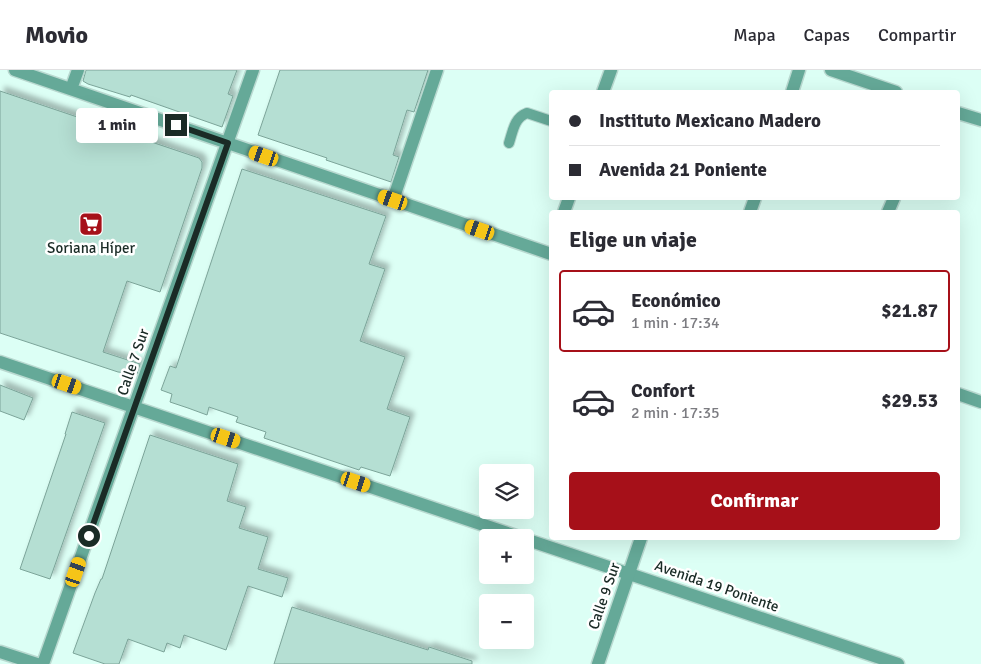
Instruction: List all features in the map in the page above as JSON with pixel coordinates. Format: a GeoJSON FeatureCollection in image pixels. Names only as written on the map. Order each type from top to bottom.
{"type":"FeatureCollection","features":[{"type":"Feature","properties":{"kind":"street"},"geometry":{"type":"LineString","coordinates":[[15,70],[549,253]]}},
{"type":"Feature","properties":{"kind":"street"},"geometry":{"type":"LineString","coordinates":[[71,90],[78,70]]}},
{"type":"Feature","properties":{"kind":"street","name":"Calle 7 Sur"},"geometry":{"type":"LineString","coordinates":[[43,664],[253,70]]}},
{"type":"Feature","properties":{"kind":"street"},"geometry":{"type":"LineString","coordinates":[[393,200],[437,70]]}},
{"type":"Feature","properties":{"kind":"street"},"geometry":{"type":"LineString","coordinates":[[604,90],[611,70]]}},
{"type":"Feature","properties":{"kind":"street"},"geometry":{"type":"LineString","coordinates":[[793,90],[800,70]]}},
{"type":"Feature","properties":{"kind":"street"},"geometry":{"type":"LineString","coordinates":[[831,70],[890,90]]}},
{"type":"Feature","properties":{"kind":"street"},"geometry":{"type":"LineString","coordinates":[[960,114],[981,120]]}},
{"type":"Feature","properties":{"kind":"street","name":"Avenida 19 Poniente"},"geometry":{"type":"LineString","coordinates":[[0,362],[496,529]]}},
{"type":"Feature","properties":{"kind":"street"},"geometry":{"type":"LineString","coordinates":[[960,395],[981,402]]}},
{"type":"Feature","properties":{"kind":"street","name":"Calle 9 Sur"},"geometry":{"type":"LineString","coordinates":[[598,664],[640,540]]}},
{"type":"Feature","properties":{"kind":"street","name":"Avenida 19 Poniente"},"geometry":{"type":"LineString","coordinates":[[534,542],[898,664]]}},
{"type":"Feature","properties":{"kind":"street"},"geometry":{"type":"LineString","coordinates":[[0,652],[37,664]]}},
{"type":"Feature","properties":{"kind":"lane"},"geometry":{"type":"LineString","coordinates":[[509,143],[517,120],[521,115],[527,112],[549,120]]}},
{"type":"Feature","properties":{"kind":"building"},"geometry":{"type":"Polygon","coordinates":[[[86,70],[237,70],[228,94],[233,96],[222,127],[131,95],[130,97],[88,84],[83,81],[86,70]]]}},
{"type":"Feature","properties":{"kind":"building"},"geometry":{"type":"Polygon","coordinates":[[[280,70],[428,70],[414,112],[407,110],[393,155],[399,157],[391,182],[258,135],[280,70]]]}},
{"type":"Feature","properties":{"kind":"building","name":"Soriana Híper"},"geometry":{"type":"Polygon","coordinates":[[[0,91],[199,158],[202,162],[202,168],[160,292],[127,281],[103,352],[140,364],[137,374],[118,372],[0,333],[0,91]]]}},
{"type":"Feature","properties":{"kind":"building"},"geometry":{"type":"Polygon","coordinates":[[[242,169],[386,216],[369,264],[385,269],[360,341],[405,357],[387,409],[410,417],[390,476],[361,467],[359,470],[264,438],[266,432],[236,422],[238,417],[209,407],[207,415],[170,402],[172,394],[161,390],[170,366],[176,368],[242,169]]]}},
{"type":"Feature","properties":{"kind":"building"},"geometry":{"type":"Polygon","coordinates":[[[0,385],[33,398],[24,420],[0,411],[0,385]]]}},
{"type":"Feature","properties":{"kind":"building"},"geometry":{"type":"Polygon","coordinates":[[[72,412],[105,423],[50,579],[20,569],[72,412]]]}},
{"type":"Feature","properties":{"kind":"building"},"geometry":{"type":"Polygon","coordinates":[[[150,435],[238,464],[227,501],[246,507],[239,528],[268,537],[258,569],[288,578],[282,597],[248,586],[226,650],[184,635],[180,648],[167,643],[164,652],[128,639],[119,664],[105,664],[73,653],[102,579],[150,435]]]}},
{"type":"Feature","properties":{"kind":"building"},"geometry":{"type":"Polygon","coordinates":[[[292,607],[428,650],[429,647],[472,661],[472,664],[274,664],[292,607]]]}},
{"type":"Feature","properties":{"kind":"place","name":"Soriana Híper"},"geometry":{"type":"Point","coordinates":[91,224]}},
{"type":"Feature","properties":{"kind":"route"},"geometry":{"type":"LineString","coordinates":[[89,536],[228,143],[176,125]]}}]}
